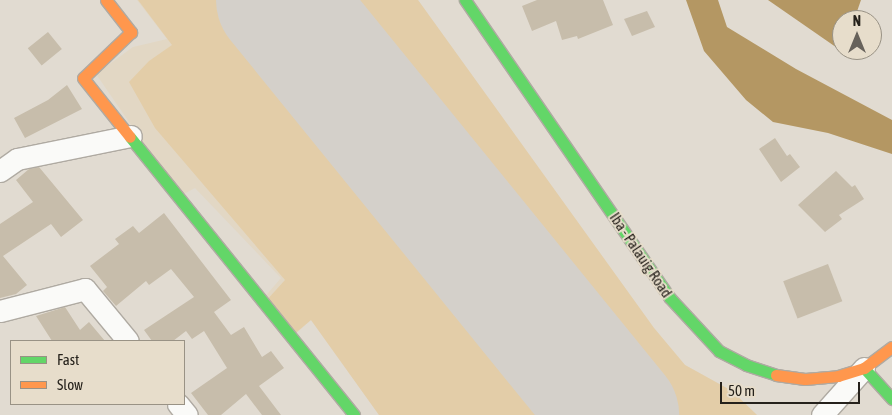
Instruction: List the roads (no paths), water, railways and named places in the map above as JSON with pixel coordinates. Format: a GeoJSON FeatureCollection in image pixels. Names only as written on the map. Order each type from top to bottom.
{"type":"FeatureCollection","features":[{"type":"Feature","properties":{"kind":"main road"},"geometry":{"type":"LineString","coordinates":[[106,0],[131,32],[83,78],[354,415]]}},
{"type":"Feature","properties":{"kind":"main road","name":"Iba - Palauig Road"},"geometry":{"type":"LineString","coordinates":[[465,0],[669,297],[720,351],[746,365],[805,379],[838,376],[864,368],[892,348]]}},
{"type":"Feature","properties":{"kind":"main road"},"geometry":{"type":"LineString","coordinates":[[864,368],[892,399]]}},
{"type":"Feature","properties":{"kind":"street"},"geometry":{"type":"LineString","coordinates":[[0,171],[17,159],[131,136]]}},
{"type":"Feature","properties":{"kind":"street"},"geometry":{"type":"LineString","coordinates":[[0,311],[85,289],[127,340]]}},
{"type":"Feature","properties":{"kind":"street"},"geometry":{"type":"LineString","coordinates":[[822,415],[864,368]]}},
{"type":"Feature","properties":{"kind":"street"},"geometry":{"type":"LineString","coordinates":[[179,405],[187,415]]}}]}
